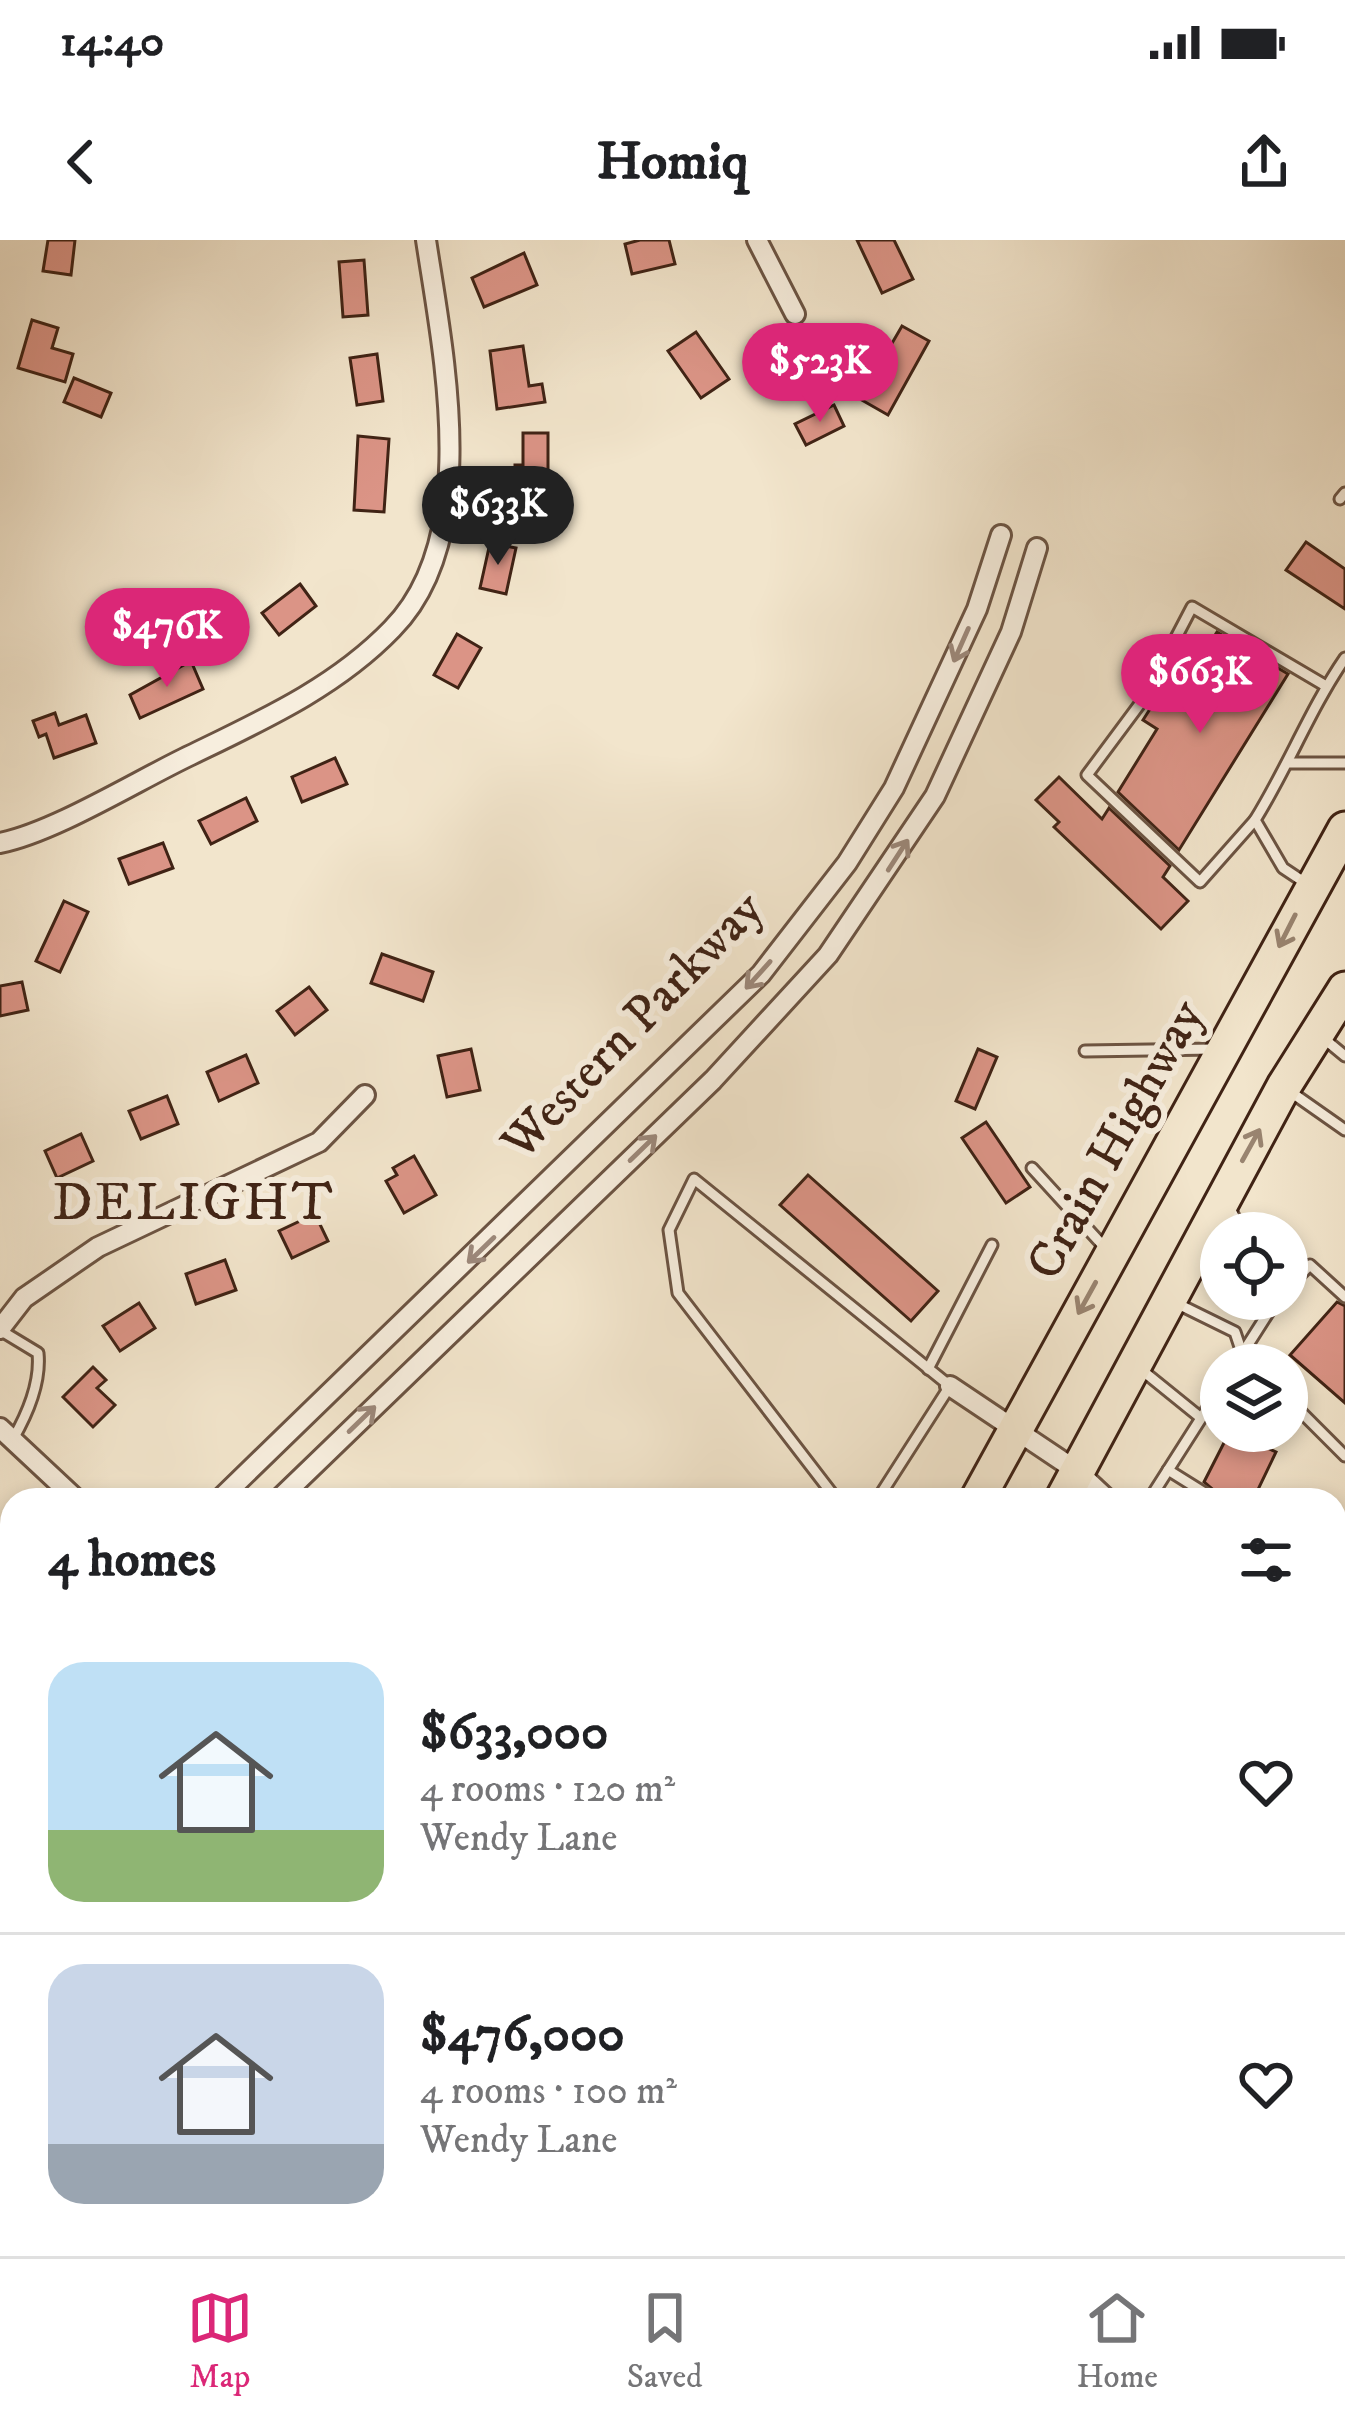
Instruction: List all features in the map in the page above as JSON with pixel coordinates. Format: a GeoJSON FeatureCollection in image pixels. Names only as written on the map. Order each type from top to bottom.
{"type":"FeatureCollection","features":[{"type":"Feature","properties":{"kind":"highway","name":"Crain Highway"},"geometry":{"type":"LineString","coordinates":[[983,1488],[1345,829]]}},
{"type":"Feature","properties":{"kind":"highway"},"geometry":{"type":"LineString","coordinates":[[1069,1485],[1283,1086],[1345,988]]}},
{"type":"Feature","properties":{"kind":"street"},"geometry":{"type":"LineString","coordinates":[[0,843],[290,707],[395,627],[420,592],[435,550],[448,475],[449,395],[426,240]]}},
{"type":"Feature","properties":{"kind":"street"},"geometry":{"type":"LineString","coordinates":[[757,240],[795,314]]}},
{"type":"Feature","properties":{"kind":"street","name":"Western Parkway"},"geometry":{"type":"LineString","coordinates":[[231,1488],[760,974],[848,863],[895,788],[976,610],[1001,535]]}},
{"type":"Feature","properties":{"kind":"street","name":"Western Parkway"},"geometry":{"type":"LineString","coordinates":[[290,1488],[713,1080],[828,955],[935,796],[1011,632],[1036,548]]}},
{"type":"Feature","properties":{"kind":"street"},"geometry":{"type":"LineString","coordinates":[[0,1329],[24,1298],[98,1247],[319,1142],[365,1095]]}},
{"type":"Feature","properties":{"kind":"street"},"geometry":{"type":"LineString","coordinates":[[950,1386],[1013,1432],[1069,1485]]}},
{"type":"Feature","properties":{"kind":"street"},"geometry":{"type":"LineString","coordinates":[[6,1433],[64,1488]]}},
{"type":"Feature","properties":{"kind":"lane"},"geometry":{"type":"LineString","coordinates":[[1326,686],[1192,607],[1145,697],[1087,776],[1200,882],[1255,820],[1345,658]]}},
{"type":"Feature","properties":{"kind":"lane"},"geometry":{"type":"LineString","coordinates":[[1290,763],[1345,763]]}},
{"type":"Feature","properties":{"kind":"lane"},"geometry":{"type":"LineString","coordinates":[[1255,820],[1283,868],[1310,887]]}},
{"type":"Feature","properties":{"kind":"lane"},"geometry":{"type":"LineString","coordinates":[[1318,1033],[1345,1056]]}},
{"type":"Feature","properties":{"kind":"lane"},"geometry":{"type":"LineString","coordinates":[[1085,1051],[1225,1048]]}},
{"type":"Feature","properties":{"kind":"lane"},"geometry":{"type":"LineString","coordinates":[[1283,1086],[1345,1130]]}},
{"type":"Feature","properties":{"kind":"lane"},"geometry":{"type":"LineString","coordinates":[[1032,1168],[1111,1254]]}},
{"type":"Feature","properties":{"kind":"lane"},"geometry":{"type":"LineString","coordinates":[[827,1488],[678,1293],[669,1229],[694,1179],[950,1386],[885,1488]]}},
{"type":"Feature","properties":{"kind":"lane"},"geometry":{"type":"LineString","coordinates":[[1223,1197],[1231,1212]]}},
{"type":"Feature","properties":{"kind":"lane"},"geometry":{"type":"LineString","coordinates":[[928,1369],[992,1245]]}},
{"type":"Feature","properties":{"kind":"lane"},"geometry":{"type":"LineString","coordinates":[[1308,1266],[1345,1297]]}},
{"type":"Feature","properties":{"kind":"lane"},"geometry":{"type":"LineString","coordinates":[[1168,1300],[1235,1332],[1239,1344]]}},
{"type":"Feature","properties":{"kind":"lane"},"geometry":{"type":"LineString","coordinates":[[0,1329],[38,1353],[40,1370],[28,1414],[6,1433]]}},
{"type":"Feature","properties":{"kind":"lane"},"geometry":{"type":"LineString","coordinates":[[1134,1364],[1200,1417]]}},
{"type":"Feature","properties":{"kind":"lane"},"geometry":{"type":"LineString","coordinates":[[1308,1419],[1345,1456]]}},
{"type":"Feature","properties":{"kind":"lane"},"geometry":{"type":"LineString","coordinates":[[1156,1488],[1200,1420]]}},
{"type":"Feature","properties":{"kind":"lane"},"geometry":{"type":"LineString","coordinates":[[1168,1470],[1197,1488]]}},
{"type":"Feature","properties":{"kind":"building"},"geometry":{"type":"Polygon","coordinates":[[[48,240],[75,240],[71,275],[43,271],[48,240]]]}},
{"type":"Feature","properties":{"kind":"building"},"geometry":{"type":"Polygon","coordinates":[[[669,240],[675,264],[632,274],[625,244],[669,240]]]}},
{"type":"Feature","properties":{"kind":"building"},"geometry":{"type":"Polygon","coordinates":[[[857,240],[894,240],[913,279],[882,293],[857,240]]]}},
{"type":"Feature","properties":{"kind":"building"},"geometry":{"type":"Polygon","coordinates":[[[524,253],[537,285],[484,307],[472,278],[524,253]]]}},
{"type":"Feature","properties":{"kind":"building"},"geometry":{"type":"Polygon","coordinates":[[[364,260],[368,315],[343,317],[339,262],[364,260]]]}},
{"type":"Feature","properties":{"kind":"building"},"geometry":{"type":"Polygon","coordinates":[[[32,320],[58,328],[52,348],[73,354],[65,382],[18,368],[32,320]]]}},
{"type":"Feature","properties":{"kind":"building"},"geometry":{"type":"Polygon","coordinates":[[[902,326],[929,341],[888,415],[860,399],[875,385],[861,377],[871,359],[880,364],[902,326]]]}},
{"type":"Feature","properties":{"kind":"building"},"geometry":{"type":"Polygon","coordinates":[[[696,332],[729,379],[701,398],[668,351],[696,332]]]}},
{"type":"Feature","properties":{"kind":"building"},"geometry":{"type":"Polygon","coordinates":[[[523,346],[529,386],[542,384],[545,402],[497,409],[490,351],[523,346]]]}},
{"type":"Feature","properties":{"kind":"building"},"geometry":{"type":"Polygon","coordinates":[[[377,354],[383,401],[357,405],[350,358],[377,354]]]}},
{"type":"Feature","properties":{"kind":"building"},"geometry":{"type":"Polygon","coordinates":[[[74,378],[111,393],[101,417],[64,402],[74,378]]]}},
{"type":"Feature","properties":{"kind":"building"},"geometry":{"type":"Polygon","coordinates":[[[834,405],[844,426],[806,445],[795,424],[834,405]]]}},
{"type":"Feature","properties":{"kind":"building"},"geometry":{"type":"Polygon","coordinates":[[[523,433],[548,433],[548,507],[515,507],[515,465],[523,465],[523,433]]]}},
{"type":"Feature","properties":{"kind":"building"},"geometry":{"type":"Polygon","coordinates":[[[358,436],[389,439],[384,512],[354,510],[358,436]]]}},
{"type":"Feature","properties":{"kind":"building"},"geometry":{"type":"Polygon","coordinates":[[[1306,542],[1345,569],[1345,609],[1286,570],[1306,542]]]}},
{"type":"Feature","properties":{"kind":"building"},"geometry":{"type":"Polygon","coordinates":[[[490,543],[516,548],[506,594],[480,588],[490,543]]]}},
{"type":"Feature","properties":{"kind":"building"},"geometry":{"type":"Polygon","coordinates":[[[300,584],[316,606],[279,635],[262,613],[300,584]]]}},
{"type":"Feature","properties":{"kind":"building"},"geometry":{"type":"Polygon","coordinates":[[[1217,632],[1288,674],[1179,850],[1118,792],[1157,729],[1143,720],[1159,695],[1171,703],[1217,632]]]}},
{"type":"Feature","properties":{"kind":"building"},"geometry":{"type":"Polygon","coordinates":[[[457,634],[481,648],[458,688],[434,675],[457,634]]]}},
{"type":"Feature","properties":{"kind":"building"},"geometry":{"type":"Polygon","coordinates":[[[191,661],[203,689],[140,718],[130,695],[191,661]]]}},
{"type":"Feature","properties":{"kind":"building"},"geometry":{"type":"Polygon","coordinates":[[[55,713],[59,725],[86,715],[96,743],[54,758],[46,734],[39,737],[33,721],[55,713]]]}},
{"type":"Feature","properties":{"kind":"building"},"geometry":{"type":"Polygon","coordinates":[[[335,758],[347,784],[302,802],[292,777],[335,758]]]}},
{"type":"Feature","properties":{"kind":"building"},"geometry":{"type":"Polygon","coordinates":[[[1059,777],[1102,819],[1109,808],[1170,866],[1163,877],[1188,901],[1161,929],[1054,827],[1059,822],[1036,800],[1059,777]]]}},
{"type":"Feature","properties":{"kind":"building"},"geometry":{"type":"Polygon","coordinates":[[[246,798],[257,821],[211,844],[199,821],[246,798]]]}},
{"type":"Feature","properties":{"kind":"building"},"geometry":{"type":"Polygon","coordinates":[[[163,843],[173,868],[129,884],[119,859],[163,843]]]}},
{"type":"Feature","properties":{"kind":"building"},"geometry":{"type":"Polygon","coordinates":[[[64,901],[88,912],[60,972],[36,961],[64,901]]]}},
{"type":"Feature","properties":{"kind":"building"},"geometry":{"type":"Polygon","coordinates":[[[382,954],[433,972],[423,1001],[371,983],[382,954]]]}},
{"type":"Feature","properties":{"kind":"building"},"geometry":{"type":"Polygon","coordinates":[[[22,982],[28,1010],[0,1016],[0,986],[22,982]]]}},
{"type":"Feature","properties":{"kind":"building"},"geometry":{"type":"Polygon","coordinates":[[[309,987],[327,1010],[295,1035],[277,1011],[309,987]]]}},
{"type":"Feature","properties":{"kind":"building"},"geometry":{"type":"Polygon","coordinates":[[[471,1049],[480,1090],[447,1097],[438,1056],[471,1049]]]}},
{"type":"Feature","properties":{"kind":"building"},"geometry":{"type":"Polygon","coordinates":[[[978,1049],[997,1057],[975,1109],[956,1101],[978,1049]]]}},
{"type":"Feature","properties":{"kind":"building"},"geometry":{"type":"Polygon","coordinates":[[[246,1055],[258,1083],[219,1101],[207,1072],[246,1055]]]}},
{"type":"Feature","properties":{"kind":"building"},"geometry":{"type":"Polygon","coordinates":[[[167,1096],[178,1124],[141,1139],[129,1111],[167,1096]]]}},
{"type":"Feature","properties":{"kind":"building"},"geometry":{"type":"Polygon","coordinates":[[[986,1122],[1030,1187],[1006,1203],[962,1138],[986,1122]]]}},
{"type":"Feature","properties":{"kind":"building"},"geometry":{"type":"Polygon","coordinates":[[[81,1134],[93,1161],[57,1178],[45,1151],[81,1134]]]}},
{"type":"Feature","properties":{"kind":"building"},"geometry":{"type":"Polygon","coordinates":[[[414,1156],[436,1195],[404,1213],[386,1181],[397,1175],[393,1168],[414,1156]]]}},
{"type":"Feature","properties":{"kind":"building"},"geometry":{"type":"Polygon","coordinates":[[[808,1175],[938,1291],[911,1321],[780,1205],[808,1175]]]}},
{"type":"Feature","properties":{"kind":"building"},"geometry":{"type":"Polygon","coordinates":[[[315,1214],[328,1241],[292,1258],[279,1231],[315,1214]]]}},
{"type":"Feature","properties":{"kind":"building"},"geometry":{"type":"Polygon","coordinates":[[[225,1260],[236,1290],[196,1304],[186,1274],[225,1260]]]}},
{"type":"Feature","properties":{"kind":"building"},"geometry":{"type":"Polygon","coordinates":[[[1337,1302],[1345,1306],[1345,1403],[1308,1371],[1308,1344],[1300,1344],[1337,1302]]]}},
{"type":"Feature","properties":{"kind":"building"},"geometry":{"type":"Polygon","coordinates":[[[139,1303],[155,1328],[120,1351],[103,1326],[139,1303]]]}},
{"type":"Feature","properties":{"kind":"building"},"geometry":{"type":"Polygon","coordinates":[[[93,1367],[106,1380],[97,1388],[115,1405],[93,1427],[63,1397],[93,1367]]]}},
{"type":"Feature","properties":{"kind":"building"},"geometry":{"type":"Polygon","coordinates":[[[1219,1452],[1276,1452],[1259,1488],[1211,1488],[1204,1482],[1219,1452]]]}},
{"type":"Feature","properties":{"kind":"district","name":"DELIGHT"},"geometry":{"type":"Point","coordinates":[194,1203]}}]}
